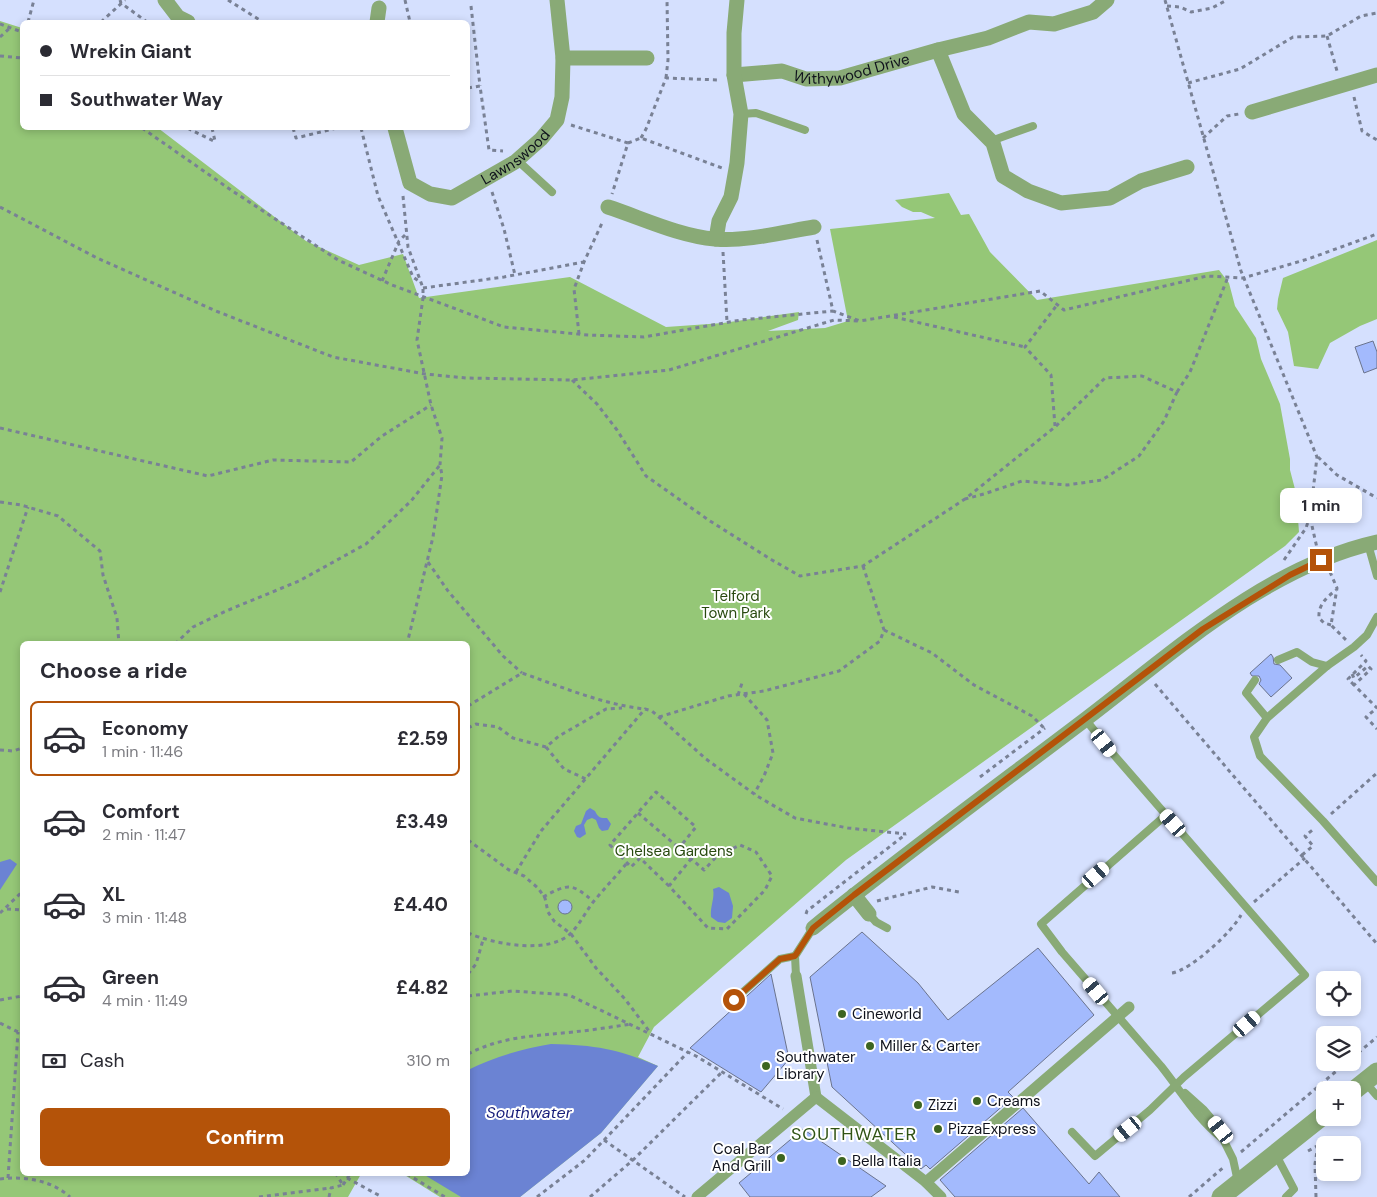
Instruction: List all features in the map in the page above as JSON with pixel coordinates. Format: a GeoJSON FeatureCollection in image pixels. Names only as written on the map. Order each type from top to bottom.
{"type":"FeatureCollection","features":[{"type":"Feature","properties":{"kind":"street"},"geometry":{"type":"LineString","coordinates":[[165,0],[178,17],[184,20]]}},
{"type":"Feature","properties":{"kind":"street","name":"Lawnswood"},"geometry":{"type":"LineString","coordinates":[[410,183],[430,194],[452,198],[519,159],[541,139],[557,120],[562,97],[563,58],[557,0]]}},
{"type":"Feature","properties":{"kind":"street"},"geometry":{"type":"LineString","coordinates":[[719,239],[719,221],[730,198],[735,173],[741,114],[735,79],[734,33],[737,0]]}},
{"type":"Feature","properties":{"kind":"street","name":"Withywood Drive"},"geometry":{"type":"LineString","coordinates":[[735,79],[782,71],[806,79],[840,78],[988,38],[1029,22],[1054,24],[1094,12],[1107,0]]}},
{"type":"Feature","properties":{"kind":"street"},"geometry":{"type":"LineString","coordinates":[[938,50],[964,114],[991,141],[1003,176],[1028,191],[1061,203],[1110,198],[1141,181],[1187,167]]}},
{"type":"Feature","properties":{"kind":"street"},"geometry":{"type":"LineString","coordinates":[[563,58],[647,58]]}},
{"type":"Feature","properties":{"kind":"street"},"geometry":{"type":"LineString","coordinates":[[1252,112],[1347,88],[1377,75]]}},
{"type":"Feature","properties":{"kind":"street"},"geometry":{"type":"LineString","coordinates":[[396,130],[410,183]]}},
{"type":"Feature","properties":{"kind":"street"},"geometry":{"type":"LineString","coordinates":[[608,207],[693,236],[719,239],[736,239],[814,227]]}},
{"type":"Feature","properties":{"kind":"street"},"geometry":{"type":"LineString","coordinates":[[813,928],[862,905],[1086,719],[1203,629],[1290,575],[1321,560],[1372,543]]}},
{"type":"Feature","properties":{"kind":"street"},"geometry":{"type":"LineString","coordinates":[[796,976],[816,1097],[926,1182],[941,1197]]}},
{"type":"Feature","properties":{"kind":"street"},"geometry":{"type":"LineString","coordinates":[[926,1182],[1129,1008]]}},
{"type":"Feature","properties":{"kind":"street"},"geometry":{"type":"LineString","coordinates":[[697,1197],[816,1097]]}},
{"type":"Feature","properties":{"kind":"street"},"geometry":{"type":"LineString","coordinates":[[1221,1197],[1316,1121]]}},
{"type":"Feature","properties":{"kind":"lane"},"geometry":{"type":"LineString","coordinates":[[741,114],[756,114],[806,130]]}},
{"type":"Feature","properties":{"kind":"lane"},"geometry":{"type":"LineString","coordinates":[[991,141],[1033,126]]}},
{"type":"Feature","properties":{"kind":"lane"},"geometry":{"type":"LineString","coordinates":[[519,159],[552,192]]}},
{"type":"Feature","properties":{"kind":"lane"},"geometry":{"type":"LineString","coordinates":[[1372,543],[1377,576]]}},
{"type":"Feature","properties":{"kind":"lane"},"geometry":{"type":"LineString","coordinates":[[1377,617],[1367,635],[1354,647],[1327,666],[1267,718],[1254,737],[1260,756],[1377,882]]}},
{"type":"Feature","properties":{"kind":"lane"},"geometry":{"type":"LineString","coordinates":[[1278,660],[1297,652],[1312,662],[1327,666]]}},
{"type":"Feature","properties":{"kind":"lane"},"geometry":{"type":"LineString","coordinates":[[1255,680],[1246,693],[1267,718]]}},
{"type":"Feature","properties":{"kind":"lane"},"geometry":{"type":"LineString","coordinates":[[1072,1132],[1095,1156],[1150,1110],[1184,1077],[1305,975],[1114,755],[1086,719]]}},
{"type":"Feature","properties":{"kind":"lane"},"geometry":{"type":"LineString","coordinates":[[1166,815],[1041,924],[1062,952],[1176,1085],[1204,1110],[1221,1130],[1223,1139],[1233,1159],[1238,1182]]}},
{"type":"Feature","properties":{"kind":"lane"},"geometry":{"type":"LineString","coordinates":[[862,905],[876,922],[887,928]]}},
{"type":"Feature","properties":{"kind":"lane"},"geometry":{"type":"LineString","coordinates":[[796,976],[795,956],[813,928]]}},
{"type":"Feature","properties":{"kind":"lane"},"geometry":{"type":"LineString","coordinates":[[734,1000],[780,959],[795,956]]}},
{"type":"Feature","properties":{"kind":"lane"},"geometry":{"type":"LineString","coordinates":[[1276,1153],[1291,1195]]}},
{"type":"Feature","properties":{"kind":"path"},"geometry":{"type":"LineString","coordinates":[[29,20],[34,0]]}},
{"type":"Feature","properties":{"kind":"path"},"geometry":{"type":"LineString","coordinates":[[103,20],[121,1],[125,0]]}},
{"type":"Feature","properties":{"kind":"path"},"geometry":{"type":"LineString","coordinates":[[228,0],[259,20]]}},
{"type":"Feature","properties":{"kind":"path"},"geometry":{"type":"LineString","coordinates":[[405,0],[410,20]]}},
{"type":"Feature","properties":{"kind":"path"},"geometry":{"type":"LineString","coordinates":[[628,143],[641,138],[646,130],[666,78],[668,60],[667,0]]}},
{"type":"Feature","properties":{"kind":"path"},"geometry":{"type":"LineString","coordinates":[[1165,0],[1243,278],[1318,457],[1338,475],[1377,498]]}},
{"type":"Feature","properties":{"kind":"path"},"geometry":{"type":"LineString","coordinates":[[1167,6],[1180,7],[1191,12],[1212,8],[1227,0]]}},
{"type":"Feature","properties":{"kind":"path"},"geometry":{"type":"LineString","coordinates":[[121,1],[145,20]]}},
{"type":"Feature","properties":{"kind":"path"},"geometry":{"type":"LineString","coordinates":[[472,6],[489,150],[511,151],[519,159]]}},
{"type":"Feature","properties":{"kind":"path"},"geometry":{"type":"LineString","coordinates":[[1188,83],[1240,69],[1293,37],[1327,36],[1361,16],[1377,13]]}},
{"type":"Feature","properties":{"kind":"path"},"geometry":{"type":"LineString","coordinates":[[0,24],[20,31]]}},
{"type":"Feature","properties":{"kind":"path"},"geometry":{"type":"LineString","coordinates":[[0,37],[10,28]]}},
{"type":"Feature","properties":{"kind":"path"},"geometry":{"type":"LineString","coordinates":[[1327,36],[1362,131],[1377,140]]}},
{"type":"Feature","properties":{"kind":"path"},"geometry":{"type":"LineString","coordinates":[[0,57],[20,58]]}},
{"type":"Feature","properties":{"kind":"path"},"geometry":{"type":"LineString","coordinates":[[666,78],[735,79]]}},
{"type":"Feature","properties":{"kind":"path"},"geometry":{"type":"LineString","coordinates":[[470,88],[480,86]]}},
{"type":"Feature","properties":{"kind":"path"},"geometry":{"type":"LineString","coordinates":[[1203,138],[1227,116],[1252,112]]}},
{"type":"Feature","properties":{"kind":"path"},"geometry":{"type":"LineString","coordinates":[[145,130],[231,190],[330,254],[382,281],[504,327],[588,335],[644,337],[741,320],[833,311],[860,322]]}},
{"type":"Feature","properties":{"kind":"path"},"geometry":{"type":"LineString","coordinates":[[191,130],[216,142],[213,130]]}},
{"type":"Feature","properties":{"kind":"path"},"geometry":{"type":"LineString","coordinates":[[294,130],[296,138],[329,130]]}},
{"type":"Feature","properties":{"kind":"path"},"geometry":{"type":"LineString","coordinates":[[362,130],[378,196],[413,277],[420,282]]}},
{"type":"Feature","properties":{"kind":"path"},"geometry":{"type":"LineString","coordinates":[[641,138],[735,173]]}},
{"type":"Feature","properties":{"kind":"path"},"geometry":{"type":"LineString","coordinates":[[488,178],[504,229],[515,275]]}},
{"type":"Feature","properties":{"kind":"path"},"geometry":{"type":"LineString","coordinates":[[408,641],[428,562],[442,475],[440,465],[442,438],[431,405],[417,340],[423,298],[422,288],[408,247],[403,190],[410,183]]}},
{"type":"Feature","properties":{"kind":"path"},"geometry":{"type":"LineString","coordinates":[[0,206],[97,258],[216,312],[333,357],[425,374],[466,378],[572,380],[668,370],[834,320],[860,322],[1040,291],[1064,310],[1207,276],[1243,278],[1308,259],[1377,234]]}},
{"type":"Feature","properties":{"kind":"path"},"geometry":{"type":"LineString","coordinates":[[814,227],[833,311]]}},
{"type":"Feature","properties":{"kind":"path"},"geometry":{"type":"LineString","coordinates":[[382,281],[398,241],[407,234]]}},
{"type":"Feature","properties":{"kind":"path"},"geometry":{"type":"LineString","coordinates":[[719,239],[727,322]]}},
{"type":"Feature","properties":{"kind":"path"},"geometry":{"type":"LineString","coordinates":[[422,288],[515,275],[584,262]]}},
{"type":"Feature","properties":{"kind":"path"},"geometry":{"type":"LineString","coordinates":[[964,499],[1022,480],[1067,485],[1102,480],[1139,456],[1164,421],[1177,392],[1190,372],[1228,277]]}},
{"type":"Feature","properties":{"kind":"path"},"geometry":{"type":"LineString","coordinates":[[1025,347],[1057,305]]}},
{"type":"Feature","properties":{"kind":"path"},"geometry":{"type":"LineString","coordinates":[[891,316],[1025,347],[1051,376],[1056,427]]}},
{"type":"Feature","properties":{"kind":"path"},"geometry":{"type":"LineString","coordinates":[[572,380],[598,404],[646,476],[749,546],[800,576],[864,566],[964,499],[1056,427],[1105,378],[1142,376],[1177,392]]}},
{"type":"Feature","properties":{"kind":"path"},"geometry":{"type":"LineString","coordinates":[[0,428],[208,476],[273,460],[351,462],[382,436],[431,405]]}},
{"type":"Feature","properties":{"kind":"path"},"geometry":{"type":"LineString","coordinates":[[1282,562],[1306,528],[1310,517],[1318,457]]}},
{"type":"Feature","properties":{"kind":"path"},"geometry":{"type":"LineString","coordinates":[[178,641],[192,627],[299,581],[366,544],[411,501],[440,465]]}},
{"type":"Feature","properties":{"kind":"path"},"geometry":{"type":"LineString","coordinates":[[0,502],[28,507],[58,516],[100,551],[103,574],[117,618],[119,641]]}},
{"type":"Feature","properties":{"kind":"path"},"geometry":{"type":"LineString","coordinates":[[0,592],[28,507]]}},
{"type":"Feature","properties":{"kind":"path"},"geometry":{"type":"LineString","coordinates":[[1310,517],[1321,560],[1326,570],[1330,572],[1336,588],[1331,618]]}},
{"type":"Feature","properties":{"kind":"path"},"geometry":{"type":"LineString","coordinates":[[428,562],[448,591],[503,656],[522,673],[578,693],[628,707],[652,711],[706,759],[754,794],[795,818],[848,828],[906,834],[855,872]]}},
{"type":"Feature","properties":{"kind":"path"},"geometry":{"type":"LineString","coordinates":[[659,717],[728,696],[764,691],[839,671],[880,640],[884,630],[864,566]]}},
{"type":"Feature","properties":{"kind":"path"},"geometry":{"type":"LineString","coordinates":[[1331,625],[1324,623],[1319,618],[1318,610],[1325,599],[1336,590]]}},
{"type":"Feature","properties":{"kind":"path"},"geometry":{"type":"LineString","coordinates":[[884,630],[932,653],[974,684],[1032,716],[1045,729]]}},
{"type":"Feature","properties":{"kind":"path"},"geometry":{"type":"LineString","coordinates":[[1354,685],[1371,669],[1368,666],[1354,678],[1352,674],[1348,679],[1354,685],[1377,708],[1366,717],[1377,729]]}},
{"type":"Feature","properties":{"kind":"path"},"geometry":{"type":"LineString","coordinates":[[470,705],[522,673]]}},
{"type":"Feature","properties":{"kind":"path"},"geometry":{"type":"LineString","coordinates":[[1146,673],[1377,944]]}},
{"type":"Feature","properties":{"kind":"path"},"geometry":{"type":"LineString","coordinates":[[738,695],[743,680]]}},
{"type":"Feature","properties":{"kind":"path"},"geometry":{"type":"LineString","coordinates":[[744,694],[767,720],[773,752],[764,776],[754,794]]}},
{"type":"Feature","properties":{"kind":"path"},"geometry":{"type":"LineString","coordinates":[[546,747],[559,736],[606,709],[628,707]]}},
{"type":"Feature","properties":{"kind":"path"},"geometry":{"type":"LineString","coordinates":[[516,872],[541,831],[645,709]]}},
{"type":"Feature","properties":{"kind":"path"},"geometry":{"type":"LineString","coordinates":[[470,727],[476,724],[498,728],[513,738],[546,747],[564,769],[586,779]]}},
{"type":"Feature","properties":{"kind":"path"},"geometry":{"type":"LineString","coordinates":[[0,750],[13,751],[20,749]]}},
{"type":"Feature","properties":{"kind":"path"},"geometry":{"type":"LineString","coordinates":[[638,813],[678,848],[692,859],[704,870],[717,856],[740,845],[756,852],[772,876],[766,890],[727,929],[708,928],[640,858],[631,867],[610,845],[656,792],[696,827],[678,848]]}},
{"type":"Feature","properties":{"kind":"path"},"geometry":{"type":"LineString","coordinates":[[470,841],[509,870],[516,872],[538,888],[554,921],[570,934],[596,968],[625,999],[651,1034]]}},
{"type":"Feature","properties":{"kind":"path"},"geometry":{"type":"LineString","coordinates":[[668,886],[692,859]]}},
{"type":"Feature","properties":{"kind":"path"},"geometry":{"type":"LineString","coordinates":[[470,935],[483,940],[535,946],[551,944],[570,934],[627,863]]}},
{"type":"Feature","properties":{"kind":"path"},"geometry":{"type":"LineString","coordinates":[[543,896],[562,886],[579,889],[594,902]]}},
{"type":"Feature","properties":{"kind":"path"},"geometry":{"type":"LineString","coordinates":[[862,905],[932,887],[959,892]]}},
{"type":"Feature","properties":{"kind":"path"},"geometry":{"type":"LineString","coordinates":[[0,913],[20,894]]}},
{"type":"Feature","properties":{"kind":"path"},"geometry":{"type":"LineString","coordinates":[[6,908],[20,910]]}},
{"type":"Feature","properties":{"kind":"path"},"geometry":{"type":"LineString","coordinates":[[470,972],[476,964],[483,940]]}},
{"type":"Feature","properties":{"kind":"path"},"geometry":{"type":"LineString","coordinates":[[470,996],[512,991],[569,995],[688,1052],[795,1116]]}},
{"type":"Feature","properties":{"kind":"path"},"geometry":{"type":"LineString","coordinates":[[0,1000],[20,996]]}},
{"type":"Feature","properties":{"kind":"path"},"geometry":{"type":"LineString","coordinates":[[470,1053],[486,1045],[510,1039],[543,1034],[572,1033],[632,1024]]}},
{"type":"Feature","properties":{"kind":"path"},"geometry":{"type":"LineString","coordinates":[[0,1025],[18,1032],[8,1178]]}},
{"type":"Feature","properties":{"kind":"path"},"geometry":{"type":"LineString","coordinates":[[1361,1050],[1377,1037]]}},
{"type":"Feature","properties":{"kind":"path"},"geometry":{"type":"LineString","coordinates":[[538,1197],[585,1160],[688,1052]]}},
{"type":"Feature","properties":{"kind":"path"},"geometry":{"type":"LineString","coordinates":[[1190,1197],[1336,1071]]}},
{"type":"Feature","properties":{"kind":"path"},"geometry":{"type":"LineString","coordinates":[[590,1197],[632,1160],[722,1072]]}},
{"type":"Feature","properties":{"kind":"path"},"geometry":{"type":"LineString","coordinates":[[604,1140],[685,1197]]}},
{"type":"Feature","properties":{"kind":"path"},"geometry":{"type":"LineString","coordinates":[[1316,1158],[1316,1197]]}},
{"type":"Feature","properties":{"kind":"path"},"geometry":{"type":"LineString","coordinates":[[337,1176],[343,1185]]}},
{"type":"Feature","properties":{"kind":"path"},"geometry":{"type":"LineString","coordinates":[[258,1197],[331,1188],[343,1185],[348,1176],[382,1197]]}},
{"type":"Feature","properties":{"kind":"path"},"geometry":{"type":"LineString","coordinates":[[410,1176],[445,1197]]}},
{"type":"Feature","properties":{"kind":"path"},"geometry":{"type":"LineString","coordinates":[[0,1179],[32,1179],[49,1184],[70,1197]]}},
{"type":"Feature","properties":{"kind":"path"},"geometry":{"type":"LineString","coordinates":[[329,1197],[331,1188]]}},
{"type":"Feature","properties":{"kind":"green space","name":"Telford Town Park"},"geometry":{"type":"Polygon","coordinates":[[[0,21],[20,27],[20,130],[161,130],[306,241],[359,265],[403,254],[419,298],[570,277],[666,327],[723,323],[799,312],[798,320],[768,331],[825,328],[848,321],[830,229],[935,218],[921,212],[913,212],[902,207],[895,200],[949,193],[961,215],[969,214],[990,252],[1037,300],[1219,270],[1229,283],[1235,306],[1256,338],[1261,359],[1280,404],[1290,459],[1290,470],[1296,493],[1299,532],[1285,546],[846,860],[654,1027],[638,1057],[658,1066],[601,1133],[520,1197],[440,1197],[406,1176],[470,1176],[470,641],[20,641],[20,1176],[360,1176],[348,1197],[0,1197],[0,21]]]}},
{"type":"Feature","properties":{"kind":"green space"},"geometry":{"type":"Polygon","coordinates":[[[1377,240],[1377,319],[1330,343],[1318,369],[1294,366],[1288,332],[1277,309],[1283,278],[1377,240]]]}},
{"type":"Feature","properties":{"kind":"water"},"geometry":{"type":"Polygon","coordinates":[[[590,808],[600,817],[607,818],[611,824],[608,830],[602,831],[596,820],[592,818],[587,820],[584,825],[586,834],[580,838],[577,837],[574,831],[576,826],[581,824],[586,811],[590,808]]]}},
{"type":"Feature","properties":{"kind":"water"},"geometry":{"type":"Polygon","coordinates":[[[10,859],[17,864],[0,890],[0,862],[10,859]]]}},
{"type":"Feature","properties":{"kind":"water"},"geometry":{"type":"Polygon","coordinates":[[[719,887],[729,893],[733,906],[732,918],[725,923],[718,922],[711,917],[713,889],[719,887]]]}},
{"type":"Feature","properties":{"kind":"water","name":"Southwater"},"geometry":{"type":"Polygon","coordinates":[[[551,1044],[581,1045],[618,1052],[658,1066],[601,1133],[520,1197],[461,1197],[426,1176],[470,1176],[470,1069],[487,1061],[529,1048],[551,1044]]]}},
{"type":"Feature","properties":{"kind":"building"},"geometry":{"type":"Polygon","coordinates":[[[1373,341],[1377,352],[1377,368],[1364,373],[1355,347],[1373,341]]]}},
{"type":"Feature","properties":{"kind":"building"},"geometry":{"type":"Polygon","coordinates":[[[1271,654],[1274,664],[1280,665],[1292,678],[1271,697],[1259,684],[1261,680],[1259,676],[1252,676],[1250,673],[1271,654]]]}},
{"type":"Feature","properties":{"kind":"building"},"geometry":{"type":"Polygon","coordinates":[[[565,900],[570,902],[572,907],[570,912],[565,914],[560,912],[558,907],[560,902],[565,900]]]}},
{"type":"Feature","properties":{"kind":"building"},"geometry":{"type":"Polygon","coordinates":[[[862,932],[918,983],[948,1020],[1038,948],[1094,1015],[1008,1092],[1013,1097],[930,1169],[926,1165],[921,1169],[832,1087],[810,977],[862,932]]]}},
{"type":"Feature","properties":{"kind":"building"},"geometry":{"type":"Polygon","coordinates":[[[771,974],[789,1059],[761,1092],[690,1048],[771,974]]]}},
{"type":"Feature","properties":{"kind":"building"},"geometry":{"type":"Polygon","coordinates":[[[1023,1108],[1089,1184],[1099,1172],[1120,1197],[955,1197],[940,1180],[1023,1108]]]}},
{"type":"Feature","properties":{"kind":"building"},"geometry":{"type":"Polygon","coordinates":[[[803,1129],[886,1186],[871,1197],[750,1197],[739,1183],[803,1129]]]}},
{"type":"Feature","properties":{"kind":"place","name":"Cineworld"},"geometry":{"type":"Point","coordinates":[842,1014]}},
{"type":"Feature","properties":{"kind":"place","name":"Miller & Carter"},"geometry":{"type":"Point","coordinates":[870,1046]}},
{"type":"Feature","properties":{"kind":"place","name":"Southwater Library"},"geometry":{"type":"Point","coordinates":[766,1066]}},
{"type":"Feature","properties":{"kind":"place","name":"Creams"},"geometry":{"type":"Point","coordinates":[977,1101]}},
{"type":"Feature","properties":{"kind":"place","name":"Zizzi"},"geometry":{"type":"Point","coordinates":[918,1105]}},
{"type":"Feature","properties":{"kind":"place","name":"PizzaExpress"},"geometry":{"type":"Point","coordinates":[938,1129]}},
{"type":"Feature","properties":{"kind":"place","name":"Coal Bar And Grill"},"geometry":{"type":"Point","coordinates":[781,1158]}},
{"type":"Feature","properties":{"kind":"place","name":"Bella Italia"},"geometry":{"type":"Point","coordinates":[842,1161]}},
{"type":"Feature","properties":{"kind":"district","name":"SOUTHWATER"},"geometry":{"type":"Point","coordinates":[854,1134]}},
{"type":"Feature","properties":{"kind":"route"},"geometry":{"type":"LineString","coordinates":[[734,1000],[780,959],[795,956],[813,928],[854,895],[1203,629],[1252,597],[1321,560]]}},
{"type":"Feature","properties":{"kind":"park label","name":"Chelsea Gardens"},"geometry":{"type":"Point","coordinates":[674,851]}}]}
